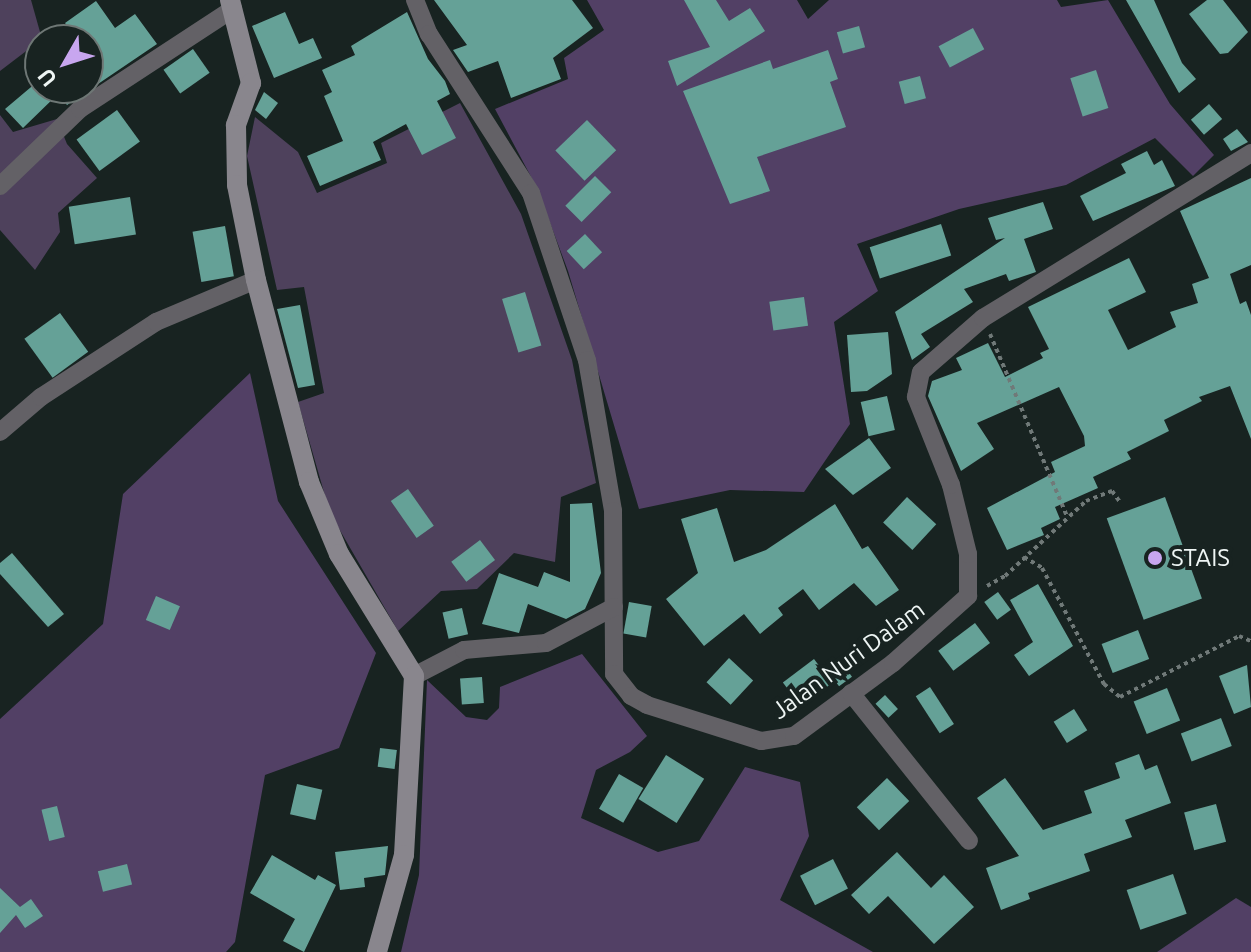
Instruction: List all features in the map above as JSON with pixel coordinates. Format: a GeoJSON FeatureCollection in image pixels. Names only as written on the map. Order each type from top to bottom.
{"type":"FeatureCollection","features":[{"type":"Feature","properties":{"kind":"main road"},"geometry":{"type":"LineString","coordinates":[[232,4],[251,83],[236,125],[234,152],[256,280],[319,515],[414,676],[404,855],[377,952]]}},
{"type":"Feature","properties":{"kind":"street","name":"Jalan Nuri Dalam"},"geometry":{"type":"LineString","coordinates":[[415,0],[429,34],[531,193],[561,275],[587,360],[608,462],[614,674],[631,696],[647,705],[748,739],[776,741],[794,736],[968,596]]}},
{"type":"Feature","properties":{"kind":"street"},"geometry":{"type":"LineString","coordinates":[[0,186],[93,99],[232,4]]}},
{"type":"Feature","properties":{"kind":"street"},"geometry":{"type":"LineString","coordinates":[[968,596],[968,554],[954,496],[924,424],[916,385],[921,372],[983,318],[1251,153]]}},
{"type":"Feature","properties":{"kind":"street"},"geometry":{"type":"LineString","coordinates":[[0,432],[41,397],[156,322],[256,280]]}},
{"type":"Feature","properties":{"kind":"street"},"geometry":{"type":"LineString","coordinates":[[414,676],[464,650],[546,643],[614,607]]}},
{"type":"Feature","properties":{"kind":"street"},"geometry":{"type":"LineString","coordinates":[[851,693],[969,841]]}},
{"type":"Feature","properties":{"kind":"path"},"geometry":{"type":"LineString","coordinates":[[983,318],[1067,516]]}},
{"type":"Feature","properties":{"kind":"path"},"geometry":{"type":"LineString","coordinates":[[968,596],[1005,576],[1086,501],[1112,491],[1120,502]]}},
{"type":"Feature","properties":{"kind":"path"},"geometry":{"type":"LineString","coordinates":[[1024,557],[1042,568],[1104,684],[1120,697],[1239,636],[1251,641]]}},
{"type":"Feature","properties":{"kind":"shaded area"},"geometry":{"type":"Polygon","coordinates":[[[0,0],[31,0],[38,24],[24,24],[24,53],[0,71],[0,0]]]}},
{"type":"Feature","properties":{"kind":"shaded area"},"geometry":{"type":"Polygon","coordinates":[[[587,0],[797,0],[808,19],[829,0],[1057,0],[1061,7],[1108,0],[1170,104],[1214,155],[1193,176],[1155,138],[1066,185],[959,209],[857,244],[878,291],[834,322],[850,424],[804,492],[730,490],[639,509],[568,271],[537,188],[495,109],[568,79],[564,58],[604,30],[587,0]]]}},
{"type":"Feature","properties":{"kind":"shaded area"},"geometry":{"type":"Polygon","coordinates":[[[460,103],[521,214],[572,360],[596,483],[561,497],[555,562],[514,553],[477,589],[441,591],[398,631],[330,513],[298,402],[324,393],[304,287],[277,290],[247,156],[255,117],[298,152],[317,193],[387,163],[381,143],[460,103]]]}},
{"type":"Feature","properties":{"kind":"shaded area"},"geometry":{"type":"Polygon","coordinates":[[[0,115],[13,132],[57,119],[67,144],[97,178],[58,213],[60,232],[35,270],[0,230],[0,115]]]}},
{"type":"Feature","properties":{"kind":"shaded area"},"geometry":{"type":"Polygon","coordinates":[[[250,373],[278,501],[376,653],[339,748],[265,775],[235,942],[226,952],[0,952],[0,719],[103,624],[123,494],[250,373]]]}},
{"type":"Feature","properties":{"kind":"shaded area"},"geometry":{"type":"Polygon","coordinates":[[[582,654],[647,736],[630,752],[596,770],[581,818],[658,852],[699,841],[745,767],[800,782],[809,836],[780,900],[873,952],[401,952],[419,875],[427,680],[466,717],[487,720],[499,708],[500,687],[582,654]]]}},
{"type":"Feature","properties":{"kind":"shaded area"},"geometry":{"type":"Polygon","coordinates":[[[1236,898],[1251,907],[1251,952],[1157,952],[1236,898]]]}},
{"type":"Feature","properties":{"kind":"building"},"geometry":{"type":"Polygon","coordinates":[[[434,0],[572,0],[593,28],[553,58],[561,79],[511,98],[498,61],[468,72],[453,50],[467,45],[434,0]]]}},
{"type":"Feature","properties":{"kind":"building"},"geometry":{"type":"Polygon","coordinates":[[[684,0],[716,0],[729,21],[750,8],[765,31],[677,86],[668,61],[710,47],[684,0]]]}},
{"type":"Feature","properties":{"kind":"building"},"geometry":{"type":"Polygon","coordinates":[[[1126,0],[1154,0],[1182,63],[1196,79],[1179,93],[1126,0]]]}},
{"type":"Feature","properties":{"kind":"building"},"geometry":{"type":"Polygon","coordinates":[[[1207,0],[1223,0],[1248,32],[1228,53],[1220,54],[1189,14],[1207,0]]]}},
{"type":"Feature","properties":{"kind":"building"},"geometry":{"type":"Polygon","coordinates":[[[96,1],[115,28],[135,14],[157,44],[104,80],[104,24],[65,23],[96,1]]]}},
{"type":"Feature","properties":{"kind":"building"},"geometry":{"type":"Polygon","coordinates":[[[285,12],[299,44],[313,38],[322,58],[274,78],[252,26],[285,12]]]}},
{"type":"Feature","properties":{"kind":"building"},"geometry":{"type":"Polygon","coordinates":[[[407,12],[428,59],[445,81],[450,94],[437,101],[456,138],[422,155],[406,124],[373,142],[381,160],[320,186],[307,156],[343,141],[324,96],[332,92],[322,70],[355,55],[351,46],[407,12]]]}},
{"type":"Feature","properties":{"kind":"building"},"geometry":{"type":"Polygon","coordinates":[[[859,26],[865,47],[843,53],[837,32],[859,26]]]}},
{"type":"Feature","properties":{"kind":"building"},"geometry":{"type":"Polygon","coordinates":[[[973,28],[984,49],[950,68],[939,46],[973,28]]]}},
{"type":"Feature","properties":{"kind":"building"},"geometry":{"type":"Polygon","coordinates":[[[193,49],[210,73],[180,93],[164,70],[193,49]]]}},
{"type":"Feature","properties":{"kind":"building"},"geometry":{"type":"Polygon","coordinates":[[[828,50],[838,79],[830,82],[846,127],[757,157],[770,191],[730,204],[683,91],[770,60],[773,69],[828,50]]]}},
{"type":"Feature","properties":{"kind":"building"},"geometry":{"type":"Polygon","coordinates":[[[1096,70],[1108,108],[1083,116],[1070,78],[1096,70]]]}},
{"type":"Feature","properties":{"kind":"building"},"geometry":{"type":"Polygon","coordinates":[[[920,76],[926,98],[905,104],[899,82],[920,76]]]}},
{"type":"Feature","properties":{"kind":"building"},"geometry":{"type":"Polygon","coordinates":[[[264,92],[278,103],[266,119],[255,110],[264,92]]]}},
{"type":"Feature","properties":{"kind":"building"},"geometry":{"type":"Polygon","coordinates":[[[24,93],[24,104],[48,104],[23,128],[5,109],[24,93]]]}},
{"type":"Feature","properties":{"kind":"building"},"geometry":{"type":"Polygon","coordinates":[[[1209,104],[1222,119],[1204,135],[1191,120],[1209,104]]]}},
{"type":"Feature","properties":{"kind":"building"},"geometry":{"type":"Polygon","coordinates":[[[117,110],[140,142],[99,171],[77,139],[117,110]]]}},
{"type":"Feature","properties":{"kind":"building"},"geometry":{"type":"Polygon","coordinates":[[[587,120],[616,150],[585,181],[555,151],[587,120]]]}},
{"type":"Feature","properties":{"kind":"building"},"geometry":{"type":"Polygon","coordinates":[[[1237,129],[1248,142],[1231,151],[1223,139],[1237,129]]]}},
{"type":"Feature","properties":{"kind":"building"},"geometry":{"type":"Polygon","coordinates":[[[1147,151],[1154,165],[1162,160],[1175,186],[1093,221],[1080,196],[1126,173],[1121,164],[1147,151]]]}},
{"type":"Feature","properties":{"kind":"building"},"geometry":{"type":"Polygon","coordinates":[[[595,176],[611,192],[582,222],[565,206],[595,176]]]}},
{"type":"Feature","properties":{"kind":"building"},"geometry":{"type":"Polygon","coordinates":[[[1251,178],[1251,265],[1230,274],[1240,304],[1246,301],[1251,315],[1251,439],[1230,386],[1199,397],[1202,401],[1164,420],[1169,431],[1127,452],[1131,459],[1093,477],[1098,488],[1055,507],[1060,519],[1041,528],[1044,535],[1007,550],[987,508],[1055,472],[1051,462],[1085,446],[1084,436],[1059,387],[977,423],[994,449],[961,471],[928,396],[932,381],[962,370],[956,358],[988,343],[1005,377],[1043,358],[1040,353],[1049,349],[1028,307],[1129,258],[1146,292],[1108,310],[1128,350],[1176,327],[1170,312],[1198,303],[1192,284],[1209,278],[1180,211],[1251,178]]]}},
{"type":"Feature","properties":{"kind":"building"},"geometry":{"type":"Polygon","coordinates":[[[130,197],[136,235],[75,244],[69,207],[130,197]]]}},
{"type":"Feature","properties":{"kind":"building"},"geometry":{"type":"Polygon","coordinates":[[[1043,202],[1053,229],[1024,239],[1036,272],[1009,281],[1006,274],[964,289],[973,302],[921,334],[930,347],[912,360],[895,312],[1005,238],[996,240],[988,218],[1043,202]]]}},
{"type":"Feature","properties":{"kind":"building"},"geometry":{"type":"Polygon","coordinates":[[[941,224],[951,255],[880,279],[870,247],[941,224]]]}},
{"type":"Feature","properties":{"kind":"building"},"geometry":{"type":"Polygon","coordinates":[[[225,226],[234,276],[201,282],[193,232],[225,226]]]}},
{"type":"Feature","properties":{"kind":"building"},"geometry":{"type":"Polygon","coordinates":[[[585,234],[602,252],[584,269],[567,251],[585,234]]]}},
{"type":"Feature","properties":{"kind":"building"},"geometry":{"type":"Polygon","coordinates":[[[525,292],[541,346],[518,353],[502,299],[525,292]]]}},
{"type":"Feature","properties":{"kind":"building"},"geometry":{"type":"Polygon","coordinates":[[[804,297],[808,326],[773,331],[769,302],[804,297]]]}},
{"type":"Feature","properties":{"kind":"building"},"geometry":{"type":"Polygon","coordinates":[[[300,305],[315,385],[298,388],[277,309],[300,305]]]}},
{"type":"Feature","properties":{"kind":"building"},"geometry":{"type":"Polygon","coordinates":[[[60,313],[88,352],[53,378],[24,339],[60,313]]]}},
{"type":"Feature","properties":{"kind":"building"},"geometry":{"type":"Polygon","coordinates":[[[888,332],[892,374],[867,391],[851,392],[847,335],[888,332]]]}},
{"type":"Feature","properties":{"kind":"building"},"geometry":{"type":"Polygon","coordinates":[[[887,396],[895,430],[869,436],[861,402],[887,396]]]}},
{"type":"Feature","properties":{"kind":"building"},"geometry":{"type":"Polygon","coordinates":[[[869,438],[891,468],[853,495],[825,469],[869,438]]]}},
{"type":"Feature","properties":{"kind":"building"},"geometry":{"type":"Polygon","coordinates":[[[408,489],[434,526],[417,538],[391,501],[408,489]]]}},
{"type":"Feature","properties":{"kind":"building"},"geometry":{"type":"Polygon","coordinates":[[[907,497],[936,524],[912,550],[883,523],[907,497]]]}},
{"type":"Feature","properties":{"kind":"building","name":"STAIS"},"geometry":{"type":"Polygon","coordinates":[[[1165,497],[1202,598],[1144,620],[1107,518],[1165,497]]]}},
{"type":"Feature","properties":{"kind":"building"},"geometry":{"type":"Polygon","coordinates":[[[592,503],[601,573],[585,609],[566,619],[528,604],[519,633],[482,624],[499,573],[538,587],[544,572],[570,582],[570,504],[592,503]]]}},
{"type":"Feature","properties":{"kind":"building"},"geometry":{"type":"Polygon","coordinates":[[[835,504],[862,549],[868,546],[899,590],[876,606],[854,583],[819,610],[803,589],[778,608],[783,615],[760,634],[744,614],[704,646],[666,599],[698,573],[681,519],[717,508],[734,562],[766,550],[835,504]]]}},
{"type":"Feature","properties":{"kind":"building"},"geometry":{"type":"Polygon","coordinates":[[[480,540],[495,560],[466,582],[451,562],[480,540]]]}},
{"type":"Feature","properties":{"kind":"building"},"geometry":{"type":"Polygon","coordinates":[[[12,553],[64,614],[48,627],[0,574],[0,563],[12,553]]]}},
{"type":"Feature","properties":{"kind":"building"},"geometry":{"type":"Polygon","coordinates":[[[1038,584],[1073,646],[1029,676],[1014,655],[1033,642],[1010,600],[1038,584]]]}},
{"type":"Feature","properties":{"kind":"building"},"geometry":{"type":"Polygon","coordinates":[[[998,592],[1011,610],[997,620],[984,602],[998,592]]]}},
{"type":"Feature","properties":{"kind":"building"},"geometry":{"type":"Polygon","coordinates":[[[156,596],[180,606],[170,630],[146,620],[156,596]]]}},
{"type":"Feature","properties":{"kind":"building"},"geometry":{"type":"Polygon","coordinates":[[[629,602],[652,606],[646,638],[623,634],[629,602]]]}},
{"type":"Feature","properties":{"kind":"building"},"geometry":{"type":"Polygon","coordinates":[[[462,608],[468,634],[449,639],[443,612],[462,608]]]}},
{"type":"Feature","properties":{"kind":"building"},"geometry":{"type":"Polygon","coordinates":[[[975,623],[990,643],[953,671],[938,651],[975,623]]]}},
{"type":"Feature","properties":{"kind":"building"},"geometry":{"type":"Polygon","coordinates":[[[1138,630],[1149,659],[1113,673],[1102,644],[1138,630]]]}},
{"type":"Feature","properties":{"kind":"building"},"geometry":{"type":"Polygon","coordinates":[[[729,658],[753,681],[731,705],[706,682],[729,658]]]}},
{"type":"Feature","properties":{"kind":"building"},"geometry":{"type":"Polygon","coordinates":[[[814,659],[832,683],[801,706],[783,682],[814,659]]]}},
{"type":"Feature","properties":{"kind":"building"},"geometry":{"type":"Polygon","coordinates":[[[842,663],[852,677],[839,686],[829,672],[842,663]]]}},
{"type":"Feature","properties":{"kind":"building"},"geometry":{"type":"Polygon","coordinates":[[[1247,665],[1251,707],[1234,714],[1219,676],[1247,665]]]}},
{"type":"Feature","properties":{"kind":"building"},"geometry":{"type":"Polygon","coordinates":[[[482,677],[484,703],[462,704],[460,679],[482,677]]]}},
{"type":"Feature","properties":{"kind":"building"},"geometry":{"type":"Polygon","coordinates":[[[930,687],[954,724],[940,733],[916,696],[930,687]]]}},
{"type":"Feature","properties":{"kind":"building"},"geometry":{"type":"Polygon","coordinates":[[[1167,688],[1180,720],[1147,734],[1134,701],[1167,688]]]}},
{"type":"Feature","properties":{"kind":"building"},"geometry":{"type":"Polygon","coordinates":[[[885,695],[898,709],[888,718],[875,704],[885,695]]]}},
{"type":"Feature","properties":{"kind":"building"},"geometry":{"type":"Polygon","coordinates":[[[1074,709],[1087,730],[1067,743],[1054,722],[1074,709]]]}},
{"type":"Feature","properties":{"kind":"building"},"geometry":{"type":"Polygon","coordinates":[[[1221,718],[1232,746],[1192,761],[1181,733],[1221,718]]]}},
{"type":"Feature","properties":{"kind":"building"},"geometry":{"type":"Polygon","coordinates":[[[380,748],[397,750],[395,769],[378,767],[380,748]]]}},
{"type":"Feature","properties":{"kind":"building"},"geometry":{"type":"Polygon","coordinates":[[[1139,754],[1145,770],[1157,765],[1171,803],[1125,820],[1132,837],[1084,854],[1090,871],[1028,893],[1030,899],[1001,910],[986,868],[1019,856],[977,798],[1005,778],[1043,830],[1092,813],[1084,791],[1120,778],[1115,763],[1139,754]]]}},
{"type":"Feature","properties":{"kind":"building"},"geometry":{"type":"Polygon","coordinates":[[[666,755],[704,779],[677,823],[638,799],[666,755]]]}},
{"type":"Feature","properties":{"kind":"building"},"geometry":{"type":"Polygon","coordinates":[[[619,774],[643,788],[623,823],[599,809],[619,774]]]}},
{"type":"Feature","properties":{"kind":"building"},"geometry":{"type":"Polygon","coordinates":[[[887,778],[909,801],[879,830],[857,807],[887,778]]]}},
{"type":"Feature","properties":{"kind":"building"},"geometry":{"type":"Polygon","coordinates":[[[297,784],[322,790],[315,820],[290,814],[297,784]]]}},
{"type":"Feature","properties":{"kind":"building"},"geometry":{"type":"Polygon","coordinates":[[[1216,804],[1226,842],[1194,850],[1184,813],[1216,804]]]}},
{"type":"Feature","properties":{"kind":"building"},"geometry":{"type":"Polygon","coordinates":[[[57,806],[65,837],[49,841],[41,810],[57,806]]]}},
{"type":"Feature","properties":{"kind":"building"},"geometry":{"type":"Polygon","coordinates":[[[388,846],[385,875],[364,878],[365,887],[340,890],[335,852],[388,846]]]}},
{"type":"Feature","properties":{"kind":"building"},"geometry":{"type":"Polygon","coordinates":[[[897,852],[931,888],[944,875],[974,907],[934,944],[888,896],[869,914],[851,895],[897,852]]]}},
{"type":"Feature","properties":{"kind":"building"},"geometry":{"type":"Polygon","coordinates":[[[272,855],[315,880],[318,875],[336,885],[304,952],[283,941],[295,919],[250,893],[272,855]]]}},
{"type":"Feature","properties":{"kind":"building"},"geometry":{"type":"Polygon","coordinates":[[[833,859],[848,888],[815,905],[800,876],[833,859]]]}},
{"type":"Feature","properties":{"kind":"building"},"geometry":{"type":"Polygon","coordinates":[[[127,864],[132,884],[103,892],[98,871],[127,864]]]}},
{"type":"Feature","properties":{"kind":"building"},"geometry":{"type":"Polygon","coordinates":[[[1173,874],[1187,914],[1140,930],[1127,890],[1173,874]]]}},
{"type":"Feature","properties":{"kind":"building"},"geometry":{"type":"Polygon","coordinates":[[[0,888],[20,907],[31,899],[43,916],[25,928],[16,915],[0,933],[0,888]]]}},
{"type":"Feature","properties":{"kind":"place","name":"STAIS"},"geometry":{"type":"Point","coordinates":[1155,558]}}]}
